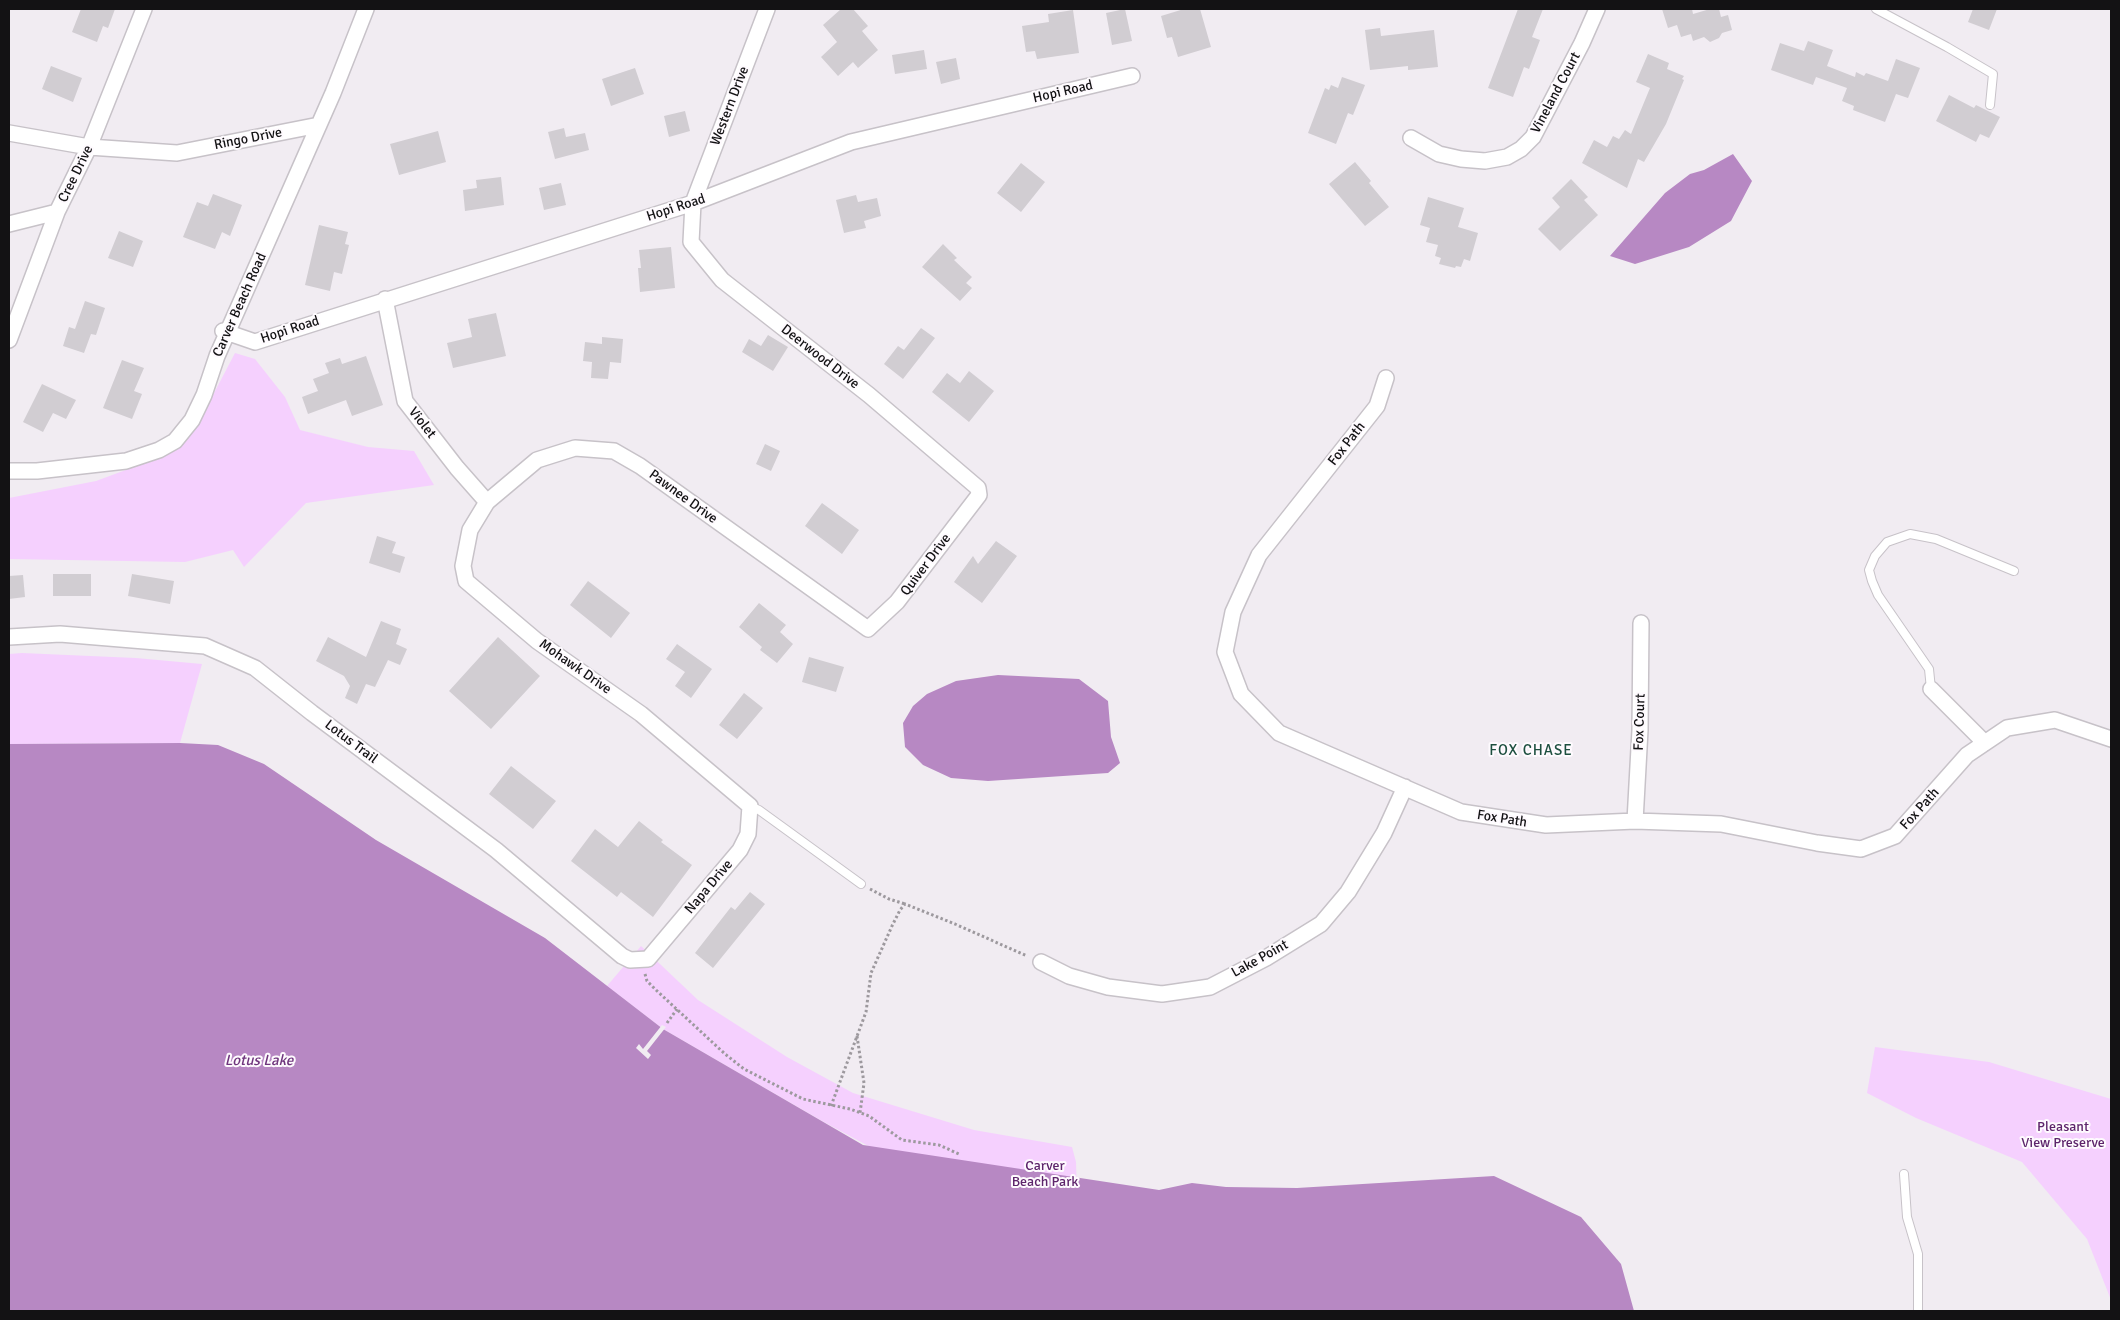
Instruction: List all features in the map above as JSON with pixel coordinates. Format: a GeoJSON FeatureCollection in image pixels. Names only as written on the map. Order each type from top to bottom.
{"type":"FeatureCollection","features":[{"type":"Feature","properties":{"kind":"street","name":"Cree Drive"},"geometry":{"type":"LineString","coordinates":[[9,340],[57,212],[89,147],[144,9]]}},
{"type":"Feature","properties":{"kind":"street","name":"Carver Beach Road"},"geometry":{"type":"LineString","coordinates":[[9,471],[37,471],[126,461],[159,450],[175,441],[192,420],[204,395],[225,332],[319,125],[366,9]]}},
{"type":"Feature","properties":{"kind":"street","name":"Western Drive"},"geometry":{"type":"LineString","coordinates":[[693,203],[768,9]]}},
{"type":"Feature","properties":{"kind":"street","name":"Vineland Court"},"geometry":{"type":"LineString","coordinates":[[1411,138],[1439,154],[1461,159],[1485,161],[1507,157],[1521,149],[1533,137],[1582,43],[1597,9]]}},
{"type":"Feature","properties":{"kind":"street","name":"Hopi Road"},"geometry":{"type":"LineString","coordinates":[[225,332],[255,342],[693,203],[851,142],[1132,76]]}},
{"type":"Feature","properties":{"kind":"street","name":"Ringo Drive"},"geometry":{"type":"LineString","coordinates":[[9,133],[89,147],[177,153],[319,125]]}},
{"type":"Feature","properties":{"kind":"street","name":"Deerwood Drive"},"geometry":{"type":"LineString","coordinates":[[693,203],[692,242],[722,280],[869,395],[978,488],[979,495]]}},
{"type":"Feature","properties":{"kind":"street"},"geometry":{"type":"LineString","coordinates":[[9,224],[57,212]]}},
{"type":"Feature","properties":{"kind":"street","name":"Violet"},"geometry":{"type":"LineString","coordinates":[[384,300],[405,401],[457,468],[487,502]]}},
{"type":"Feature","properties":{"kind":"street","name":"Fox Path"},"geometry":{"type":"LineString","coordinates":[[1386,378],[1376,406],[1259,555],[1233,612],[1225,652],[1241,694],[1279,732],[1461,812],[1546,825],[1635,821],[1721,824],[1817,843],[1860,849],[1895,836],[1967,755],[2007,728],[2055,720],[2111,739]]}},
{"type":"Feature","properties":{"kind":"street","name":"Pawnee Drive"},"geometry":{"type":"LineString","coordinates":[[487,502],[537,460],[575,448],[614,451],[647,471],[868,629]]}},
{"type":"Feature","properties":{"kind":"street","name":"Quiver Drive"},"geometry":{"type":"LineString","coordinates":[[868,629],[897,602],[979,495]]}},
{"type":"Feature","properties":{"kind":"street","name":"Mohawk Drive"},"geometry":{"type":"LineString","coordinates":[[487,502],[470,530],[463,566],[466,581],[537,641],[641,714],[750,806]]}},
{"type":"Feature","properties":{"kind":"street","name":"Fox Court"},"geometry":{"type":"LineString","coordinates":[[1635,821],[1640,730],[1641,623]]}},
{"type":"Feature","properties":{"kind":"street","name":"Lotus Trail"},"geometry":{"type":"LineString","coordinates":[[9,637],[60,634],[205,646],[255,668],[312,713],[496,850],[622,956],[630,960],[644,959]]}},
{"type":"Feature","properties":{"kind":"street"},"geometry":{"type":"LineString","coordinates":[[1931,689],[1985,743]]}},
{"type":"Feature","properties":{"kind":"street","name":"Lake Point"},"geometry":{"type":"LineString","coordinates":[[1041,962],[1069,976],[1108,987],[1162,994],[1210,987],[1266,958],[1321,924],[1348,892],[1384,833],[1405,787]]}},
{"type":"Feature","properties":{"kind":"street","name":"Napa Drive"},"geometry":{"type":"LineString","coordinates":[[644,959],[740,850],[748,834],[750,806]]}},
{"type":"Feature","properties":{"kind":"lane"},"geometry":{"type":"LineString","coordinates":[[1876,9],[1947,46],[1993,74],[1990,105]]}},
{"type":"Feature","properties":{"kind":"lane"},"geometry":{"type":"LineString","coordinates":[[1931,689],[1929,668],[1878,595],[1872,581],[1870,570],[1875,556],[1887,542],[1910,534],[1936,539],[2014,571]]}},
{"type":"Feature","properties":{"kind":"lane"},"geometry":{"type":"LineString","coordinates":[[750,806],[759,810],[861,884]]}},
{"type":"Feature","properties":{"kind":"lane"},"geometry":{"type":"LineString","coordinates":[[1904,1174],[1908,1217],[1918,1254],[1918,1311]]}},
{"type":"Feature","properties":{"kind":"path"},"geometry":{"type":"LineString","coordinates":[[861,884],[889,899],[955,924],[1041,962]]}},
{"type":"Feature","properties":{"kind":"path"},"geometry":{"type":"LineString","coordinates":[[831,1106],[866,1012],[871,973],[900,910],[906,904]]}},
{"type":"Feature","properties":{"kind":"path"},"geometry":{"type":"LineString","coordinates":[[644,959],[647,981],[725,1054],[744,1069],[803,1099],[850,1109],[869,1116],[902,1140],[939,1145],[959,1154]]}},
{"type":"Feature","properties":{"kind":"path"},"geometry":{"type":"LineString","coordinates":[[667,1023],[677,1009]]}},
{"type":"Feature","properties":{"kind":"path"},"geometry":{"type":"LineString","coordinates":[[857,1035],[864,1083],[860,1113]]}},
{"type":"Feature","properties":{"kind":"green space"},"geometry":{"type":"Polygon","coordinates":[[[235,353],[255,359],[285,397],[300,430],[368,447],[414,451],[434,485],[306,503],[244,567],[233,550],[185,562],[9,559],[9,498],[96,481],[169,454],[202,416],[235,353]]]}},
{"type":"Feature","properties":{"kind":"green space"},"geometry":{"type":"Polygon","coordinates":[[[9,654],[136,658],[202,664],[180,743],[9,744],[9,654]]]}},
{"type":"Feature","properties":{"kind":"green space","name":"Carver Beach Park"},"geometry":{"type":"Polygon","coordinates":[[[641,946],[698,1000],[787,1057],[853,1093],[974,1130],[1072,1147],[1076,1162],[1077,1194],[885,1155],[822,1121],[663,1029],[607,986],[641,946]]]}},
{"type":"Feature","properties":{"kind":"green space","name":"Pleasant View Preserve"},"geometry":{"type":"Polygon","coordinates":[[[1875,1047],[1989,1062],[2111,1099],[2111,1300],[2087,1239],[2022,1162],[1916,1118],[1867,1093],[1875,1047]]]}},
{"type":"Feature","properties":{"kind":"water"},"geometry":{"type":"Polygon","coordinates":[[[1733,154],[1752,181],[1731,221],[1689,247],[1635,264],[1610,256],[1665,193],[1690,174],[1704,170],[1733,154]]]}},
{"type":"Feature","properties":{"kind":"water"},"geometry":{"type":"Polygon","coordinates":[[[998,675],[1079,679],[1108,701],[1111,737],[1120,763],[1108,773],[988,781],[951,778],[923,765],[905,747],[903,723],[913,706],[927,694],[956,681],[998,675]]]}},
{"type":"Feature","properties":{"kind":"water","name":"Lotus Lake"},"geometry":{"type":"Polygon","coordinates":[[[180,743],[218,745],[264,764],[376,840],[545,938],[663,1029],[863,1145],[1159,1190],[1192,1183],[1226,1187],[1297,1188],[1494,1176],[1581,1217],[1621,1264],[1634,1311],[9,1311],[9,744],[180,743]]]}},
{"type":"Feature","properties":{"kind":"pier"},"geometry":{"type":"Polygon","coordinates":[[[662,1025],[666,1027],[647,1051],[651,1055],[648,1059],[636,1048],[639,1044],[643,1049],[662,1025]]]}},
{"type":"Feature","properties":{"kind":"building"},"geometry":{"type":"Polygon","coordinates":[[[81,9],[115,9],[108,28],[103,26],[97,42],[72,32],[81,9]]]}},
{"type":"Feature","properties":{"kind":"building"},"geometry":{"type":"Polygon","coordinates":[[[841,9],[853,9],[868,26],[862,31],[878,50],[858,68],[853,62],[838,76],[821,57],[837,42],[823,25],[841,9]]]}},
{"type":"Feature","properties":{"kind":"building"},"geometry":{"type":"Polygon","coordinates":[[[1125,9],[1132,41],[1112,45],[1106,13],[1125,9]]]}},
{"type":"Feature","properties":{"kind":"building"},"geometry":{"type":"Polygon","coordinates":[[[1184,9],[1200,9],[1211,47],[1178,57],[1172,37],[1167,38],[1161,16],[1184,9]]]}},
{"type":"Feature","properties":{"kind":"building"},"geometry":{"type":"Polygon","coordinates":[[[1518,9],[1543,9],[1532,37],[1540,40],[1529,69],[1524,67],[1513,97],[1488,88],[1518,9]]]}},
{"type":"Feature","properties":{"kind":"building"},"geometry":{"type":"Polygon","coordinates":[[[1662,9],[1692,9],[1693,14],[1710,9],[1719,9],[1721,17],[1728,15],[1732,30],[1722,33],[1719,38],[1710,42],[1704,37],[1693,41],[1691,34],[1681,37],[1677,25],[1668,28],[1662,9]]]}},
{"type":"Feature","properties":{"kind":"building"},"geometry":{"type":"Polygon","coordinates":[[[1973,9],[1997,9],[1989,30],[1968,22],[1973,9]]]}},
{"type":"Feature","properties":{"kind":"building"},"geometry":{"type":"Polygon","coordinates":[[[1073,10],[1079,53],[1037,59],[1035,51],[1026,52],[1022,26],[1049,22],[1048,14],[1073,10]]]}},
{"type":"Feature","properties":{"kind":"building"},"geometry":{"type":"Polygon","coordinates":[[[1380,28],[1381,36],[1434,30],[1438,67],[1408,70],[1408,66],[1370,70],[1365,30],[1380,28]]]}},
{"type":"Feature","properties":{"kind":"building"},"geometry":{"type":"Polygon","coordinates":[[[1808,41],[1833,50],[1827,66],[1855,77],[1856,72],[1864,76],[1866,73],[1888,81],[1896,59],[1920,68],[1908,98],[1896,94],[1885,122],[1853,110],[1854,106],[1842,101],[1847,88],[1816,77],[1813,85],[1771,70],[1780,43],[1804,51],[1808,41]]]}},
{"type":"Feature","properties":{"kind":"building"},"geometry":{"type":"Polygon","coordinates":[[[924,50],[927,69],[895,74],[892,55],[924,50]]]}},
{"type":"Feature","properties":{"kind":"building"},"geometry":{"type":"Polygon","coordinates":[[[1648,54],[1669,63],[1667,69],[1684,76],[1682,79],[1684,80],[1666,124],[1644,162],[1638,159],[1627,188],[1582,163],[1594,140],[1607,147],[1613,136],[1619,139],[1625,130],[1631,134],[1650,88],[1636,82],[1648,54]]]}},
{"type":"Feature","properties":{"kind":"building"},"geometry":{"type":"Polygon","coordinates":[[[956,58],[960,79],[941,84],[936,62],[956,58]]]}},
{"type":"Feature","properties":{"kind":"building"},"geometry":{"type":"Polygon","coordinates":[[[51,66],[82,78],[73,102],[42,89],[51,66]]]}},
{"type":"Feature","properties":{"kind":"building"},"geometry":{"type":"Polygon","coordinates":[[[635,68],[644,94],[611,106],[602,79],[635,68]]]}},
{"type":"Feature","properties":{"kind":"building"},"geometry":{"type":"Polygon","coordinates":[[[1342,77],[1365,85],[1353,115],[1348,113],[1336,144],[1308,133],[1325,88],[1329,90],[1331,85],[1338,88],[1342,77]]]}},
{"type":"Feature","properties":{"kind":"building"},"geometry":{"type":"Polygon","coordinates":[[[1949,95],[1974,108],[1976,105],[2000,117],[1989,138],[1980,134],[1976,142],[1936,121],[1949,95]]]}},
{"type":"Feature","properties":{"kind":"building"},"geometry":{"type":"Polygon","coordinates":[[[685,111],[690,131],[669,137],[664,116],[685,111]]]}},
{"type":"Feature","properties":{"kind":"building"},"geometry":{"type":"Polygon","coordinates":[[[564,128],[566,137],[585,133],[589,150],[555,159],[548,132],[564,128]]]}},
{"type":"Feature","properties":{"kind":"building"},"geometry":{"type":"Polygon","coordinates":[[[438,131],[446,162],[399,175],[390,144],[438,131]]]}},
{"type":"Feature","properties":{"kind":"building"},"geometry":{"type":"Polygon","coordinates":[[[1355,162],[1389,207],[1365,226],[1329,184],[1355,162]]]}},
{"type":"Feature","properties":{"kind":"building"},"geometry":{"type":"Polygon","coordinates":[[[1021,163],[1045,182],[1021,212],[997,193],[1021,163]]]}},
{"type":"Feature","properties":{"kind":"building"},"geometry":{"type":"Polygon","coordinates":[[[501,177],[504,205],[465,211],[463,190],[477,188],[476,180],[501,177]]]}},
{"type":"Feature","properties":{"kind":"building"},"geometry":{"type":"Polygon","coordinates":[[[1571,179],[1588,197],[1584,200],[1598,215],[1560,251],[1538,229],[1560,207],[1552,198],[1571,179]]]}},
{"type":"Feature","properties":{"kind":"building"},"geometry":{"type":"Polygon","coordinates":[[[561,183],[566,205],[544,210],[539,188],[561,183]]]}},
{"type":"Feature","properties":{"kind":"building"},"geometry":{"type":"Polygon","coordinates":[[[213,194],[242,205],[230,236],[222,232],[215,249],[183,237],[197,202],[208,206],[213,194]]]}},
{"type":"Feature","properties":{"kind":"building"},"geometry":{"type":"Polygon","coordinates":[[[856,195],[858,202],[877,198],[881,216],[864,221],[866,228],[844,233],[836,200],[856,195]]]}},
{"type":"Feature","properties":{"kind":"building"},"geometry":{"type":"Polygon","coordinates":[[[1428,197],[1464,208],[1458,227],[1478,233],[1470,261],[1464,259],[1461,267],[1456,266],[1455,268],[1439,264],[1441,258],[1435,256],[1438,245],[1426,242],[1430,228],[1420,225],[1428,197]]]}},
{"type":"Feature","properties":{"kind":"building"},"geometry":{"type":"Polygon","coordinates":[[[319,225],[348,232],[345,244],[349,245],[342,274],[334,272],[330,291],[305,285],[319,225]]]}},
{"type":"Feature","properties":{"kind":"building"},"geometry":{"type":"Polygon","coordinates":[[[119,231],[143,241],[133,267],[108,258],[119,231]]]}},
{"type":"Feature","properties":{"kind":"building"},"geometry":{"type":"Polygon","coordinates":[[[943,244],[957,258],[954,260],[972,277],[966,283],[972,288],[960,301],[922,267],[943,244]]]}},
{"type":"Feature","properties":{"kind":"building"},"geometry":{"type":"Polygon","coordinates":[[[671,247],[675,288],[640,292],[638,268],[641,268],[639,250],[671,247]]]}},
{"type":"Feature","properties":{"kind":"building"},"geometry":{"type":"Polygon","coordinates":[[[85,301],[105,308],[96,335],[91,334],[84,353],[63,346],[69,327],[75,329],[85,301]]]}},
{"type":"Feature","properties":{"kind":"building"},"geometry":{"type":"Polygon","coordinates":[[[496,313],[506,356],[453,368],[447,343],[472,337],[468,319],[496,313]]]}},
{"type":"Feature","properties":{"kind":"building"},"geometry":{"type":"Polygon","coordinates":[[[921,328],[935,338],[903,379],[884,364],[898,346],[904,350],[921,328]]]}},
{"type":"Feature","properties":{"kind":"building"},"geometry":{"type":"Polygon","coordinates":[[[768,335],[788,347],[773,371],[742,352],[749,339],[761,346],[768,335]]]}},
{"type":"Feature","properties":{"kind":"building"},"geometry":{"type":"Polygon","coordinates":[[[602,337],[623,339],[621,363],[610,362],[608,379],[591,378],[592,362],[583,361],[585,342],[602,344],[602,337]]]}},
{"type":"Feature","properties":{"kind":"building"},"geometry":{"type":"Polygon","coordinates":[[[366,356],[383,405],[352,416],[346,400],[308,414],[302,397],[318,391],[313,379],[329,373],[325,363],[340,358],[342,364],[366,356]]]}},
{"type":"Feature","properties":{"kind":"building"},"geometry":{"type":"Polygon","coordinates":[[[122,360],[144,368],[134,391],[142,394],[132,419],[103,408],[122,360]]]}},
{"type":"Feature","properties":{"kind":"building"},"geometry":{"type":"Polygon","coordinates":[[[969,371],[994,391],[969,422],[932,392],[947,373],[960,383],[969,371]]]}},
{"type":"Feature","properties":{"kind":"building"},"geometry":{"type":"Polygon","coordinates":[[[42,384],[76,400],[66,419],[53,413],[43,432],[23,422],[42,384]]]}},
{"type":"Feature","properties":{"kind":"building"},"geometry":{"type":"Polygon","coordinates":[[[765,444],[780,451],[771,471],[756,464],[765,444]]]}},
{"type":"Feature","properties":{"kind":"building"},"geometry":{"type":"Polygon","coordinates":[[[822,503],[859,530],[842,554],[805,526],[822,503]]]}},
{"type":"Feature","properties":{"kind":"building"},"geometry":{"type":"Polygon","coordinates":[[[377,536],[396,542],[392,553],[405,557],[400,573],[369,563],[377,536]]]}},
{"type":"Feature","properties":{"kind":"building"},"geometry":{"type":"Polygon","coordinates":[[[996,541],[1017,556],[982,603],[954,582],[973,556],[978,564],[996,541]]]}},
{"type":"Feature","properties":{"kind":"building"},"geometry":{"type":"Polygon","coordinates":[[[53,574],[91,574],[91,596],[53,596],[53,574]]]}},
{"type":"Feature","properties":{"kind":"building"},"geometry":{"type":"Polygon","coordinates":[[[132,574],[174,581],[170,604],[128,596],[132,574]]]}},
{"type":"Feature","properties":{"kind":"building"},"geometry":{"type":"Polygon","coordinates":[[[23,575],[25,597],[9,599],[9,576],[23,575]]]}},
{"type":"Feature","properties":{"kind":"building"},"geometry":{"type":"Polygon","coordinates":[[[588,581],[630,613],[611,638],[570,605],[588,581]]]}},
{"type":"Feature","properties":{"kind":"building"},"geometry":{"type":"Polygon","coordinates":[[[759,603],[786,625],[780,632],[793,644],[777,663],[760,650],[762,647],[739,627],[759,603]]]}},
{"type":"Feature","properties":{"kind":"building"},"geometry":{"type":"Polygon","coordinates":[[[381,621],[401,629],[396,644],[407,649],[400,665],[388,660],[375,687],[366,684],[357,704],[345,698],[350,686],[344,676],[316,661],[328,637],[366,657],[381,621]]]}},
{"type":"Feature","properties":{"kind":"building"},"geometry":{"type":"Polygon","coordinates":[[[498,637],[540,676],[491,729],[449,691],[498,637]]]}},
{"type":"Feature","properties":{"kind":"building"},"geometry":{"type":"Polygon","coordinates":[[[677,644],[712,669],[691,698],[675,686],[685,672],[666,659],[677,644]]]}},
{"type":"Feature","properties":{"kind":"building"},"geometry":{"type":"Polygon","coordinates":[[[809,657],[844,667],[836,692],[802,682],[809,657]]]}},
{"type":"Feature","properties":{"kind":"building"},"geometry":{"type":"Polygon","coordinates":[[[744,693],[763,708],[737,739],[719,725],[744,693]]]}},
{"type":"Feature","properties":{"kind":"building"},"geometry":{"type":"Polygon","coordinates":[[[511,766],[556,801],[533,829],[489,794],[511,766]]]}},
{"type":"Feature","properties":{"kind":"building"},"geometry":{"type":"Polygon","coordinates":[[[639,821],[663,840],[661,842],[692,865],[653,917],[621,892],[617,897],[571,861],[595,829],[618,847],[639,821]]]}},
{"type":"Feature","properties":{"kind":"building"},"geometry":{"type":"Polygon","coordinates":[[[750,892],[765,904],[713,968],[695,953],[731,907],[735,910],[750,892]]]}},
{"type":"Feature","properties":{"kind":"district","name":"FOX CHASE"},"geometry":{"type":"Point","coordinates":[1531,751]}}]}
